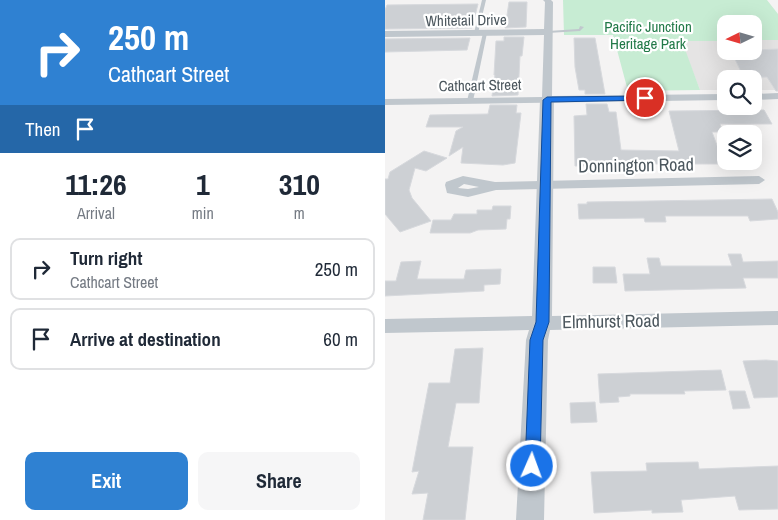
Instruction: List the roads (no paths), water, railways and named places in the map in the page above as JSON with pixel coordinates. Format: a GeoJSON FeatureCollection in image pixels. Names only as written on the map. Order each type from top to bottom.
{"type":"FeatureCollection","features":[{"type":"Feature","properties":{"kind":"street"},"geometry":{"type":"LineString","coordinates":[[531,520],[537,340],[543,322],[544,184],[549,2],[547,0]]}},
{"type":"Feature","properties":{"kind":"street","name":"Whitetail Drive"},"geometry":{"type":"LineString","coordinates":[[385,34],[548,32]]}},
{"type":"Feature","properties":{"kind":"street"},"geometry":{"type":"LineString","coordinates":[[762,97],[778,96]]}},
{"type":"Feature","properties":{"kind":"street","name":"Cathcart Street"},"geometry":{"type":"LineString","coordinates":[[385,102],[717,97]]}},
{"type":"Feature","properties":{"kind":"street","name":"Donnington Road"},"geometry":{"type":"LineString","coordinates":[[495,186],[759,180]]}},
{"type":"Feature","properties":{"kind":"street","name":"Elmhurst Road"},"geometry":{"type":"LineString","coordinates":[[385,326],[778,318]]}},
{"type":"Feature","properties":{"kind":"lane"},"geometry":{"type":"LineString","coordinates":[[470,101],[484,0]]}},
{"type":"Feature","properties":{"kind":"lane"},"geometry":{"type":"LineString","coordinates":[[548,32],[581,30],[582,26]]}},
{"type":"Feature","properties":{"kind":"park label","name":"Pacific Junction Heritage Park"},"geometry":{"type":"Point","coordinates":[648,34]}}]}
